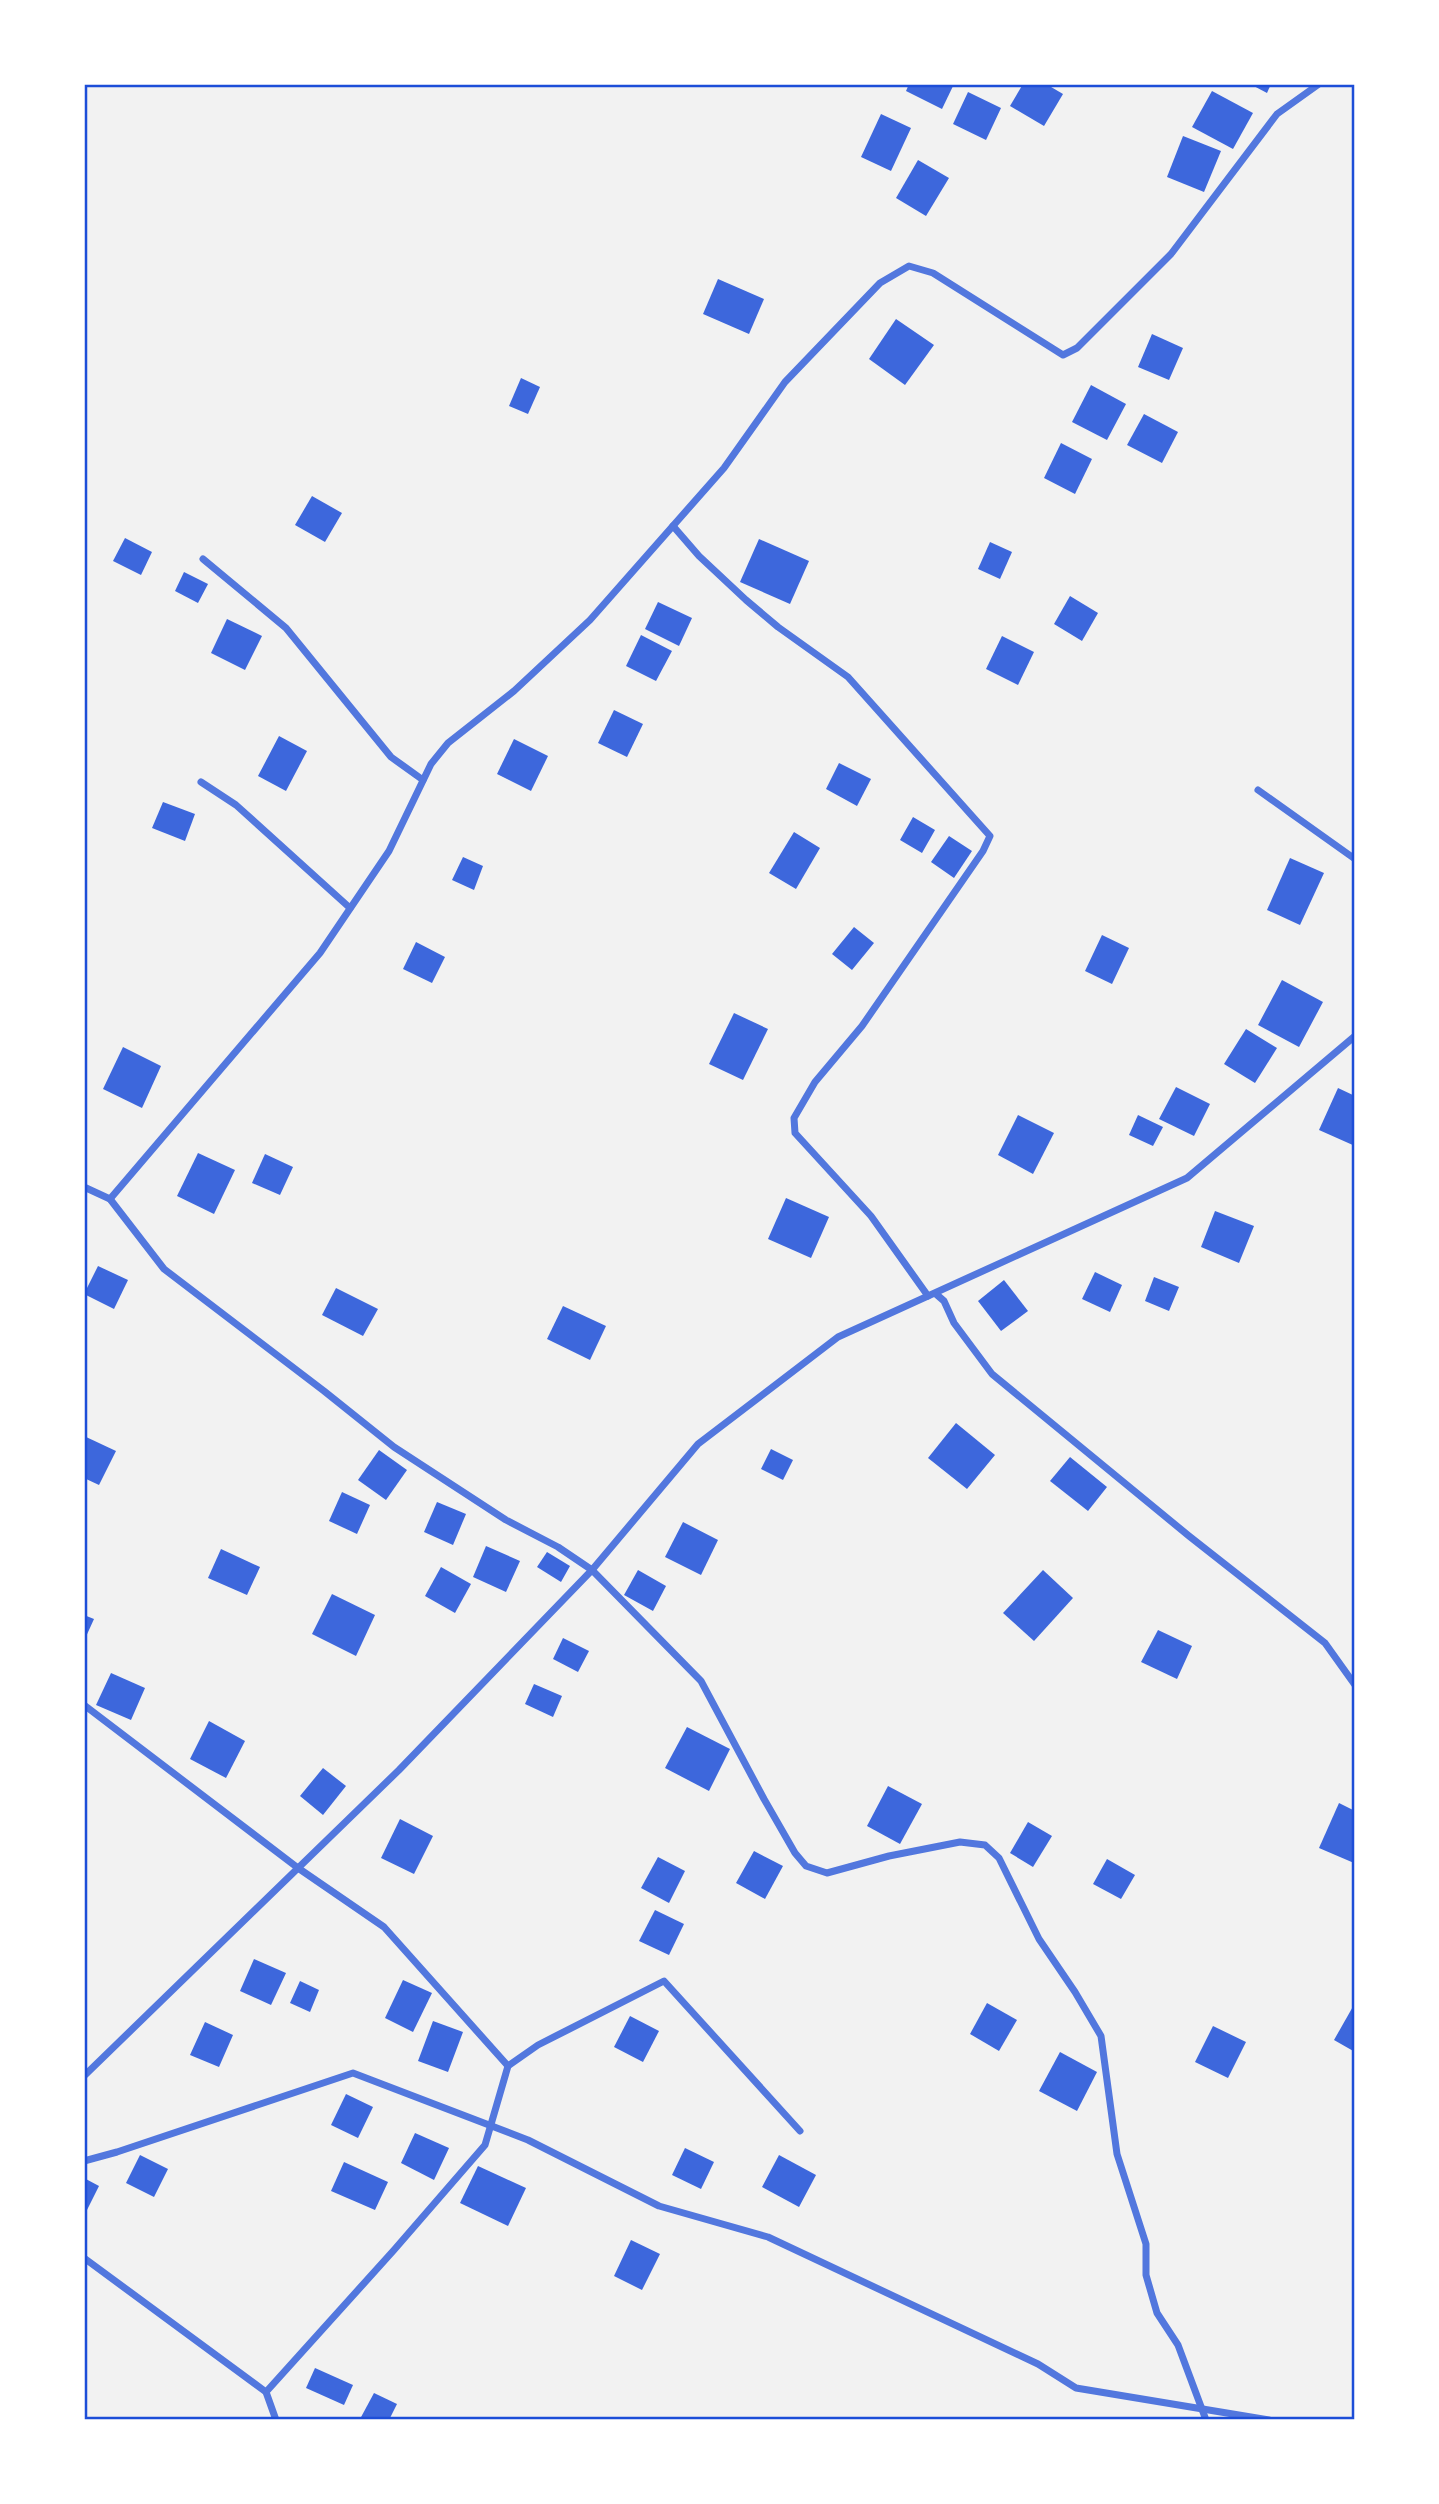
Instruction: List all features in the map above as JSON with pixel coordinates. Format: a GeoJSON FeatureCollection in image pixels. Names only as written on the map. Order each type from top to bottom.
{"type":"FeatureCollection","features":[{"type":"Feature","properties":{"kind":"street"},"geometry":{"type":"LineString","coordinates":[[110,1199],[320,953],[389,851],[431,764],[448,743],[514,691],[590,620],[724,468],[785,383],[880,283],[909,267],[933,272],[1063,355],[1077,348],[1171,254],[1277,114],[1319,84]]}},
{"type":"Feature","properties":{"kind":"street"},"geometry":{"type":"LineString","coordinates":[[673,526],[699,556],[746,600],[778,627],[848,677],[990,836],[862,1026],[804,1098],[794,1118],[795,1133],[871,1216],[932,1295],[944,1301],[954,1324],[992,1374],[1189,1536],[1325,1643],[1355,1685]]}},
{"type":"Feature","properties":{"kind":"street"},"geometry":{"type":"LineString","coordinates":[[202,559],[286,628],[391,757],[423,780]]}},
{"type":"Feature","properties":{"kind":"street"},"geometry":{"type":"LineString","coordinates":[[201,782],[236,805],[350,908]]}},
{"type":"Feature","properties":{"kind":"street"},"geometry":{"type":"LineString","coordinates":[[1258,790],[1355,859]]}},
{"type":"Feature","properties":{"kind":"street"},"geometry":{"type":"LineString","coordinates":[[84,2076],[399,1770],[592,1570],[698,1444],[838,1338],[1187,1178],[1355,1036]]}},
{"type":"Feature","properties":{"kind":"street"},"geometry":{"type":"LineString","coordinates":[[84,1187],[110,1199],[164,1269],[394,1447],[506,1520],[558,1546],[592,1570],[701,1681],[770,1810],[795,1853],[806,1866],[827,1873],[889,1856],[960,1842],[985,1845],[999,1858],[1039,1939],[1101,2036],[1117,2154],[1146,2244],[1146,2275],[1157,2313],[1178,2345],[1206,2420]]}},
{"type":"Feature","properties":{"kind":"street"},"geometry":{"type":"LineString","coordinates":[[84,1705],[298,1868],[384,1927],[508,2066]]}},
{"type":"Feature","properties":{"kind":"street"},"geometry":{"type":"LineString","coordinates":[[266,2392],[485,2145],[508,2066],[538,2046],[664,1981],[800,2131]]}},
{"type":"Feature","properties":{"kind":"street"},"geometry":{"type":"LineString","coordinates":[[84,2161],[353,2073],[528,2140],[659,2206],[768,2237],[1038,2364],[1076,2388],[1269,2420]]}},
{"type":"Feature","properties":{"kind":"street"},"geometry":{"type":"LineString","coordinates":[[84,2258],[266,2392],[276,2420]]}},
{"type":"Feature","properties":{"kind":"building"},"geometry":{"type":"Polygon","coordinates":[[[909,84],[954,84],[942,109],[906,91],[909,84]]]}},
{"type":"Feature","properties":{"kind":"building"},"geometry":{"type":"Polygon","coordinates":[[[1023,84],[1046,84],[1063,94],[1044,126],[1010,106],[1023,84]]]}},
{"type":"Feature","properties":{"kind":"building"},"geometry":{"type":"Polygon","coordinates":[[[1250,84],[1271,84],[1267,93],[1250,84]]]}},
{"type":"Feature","properties":{"kind":"building"},"geometry":{"type":"Polygon","coordinates":[[[1212,91],[1253,113],[1233,149],[1192,127],[1212,91]]]}},
{"type":"Feature","properties":{"kind":"building"},"geometry":{"type":"Polygon","coordinates":[[[968,92],[1001,108],[986,140],[953,124],[968,92]]]}},
{"type":"Feature","properties":{"kind":"building"},"geometry":{"type":"Polygon","coordinates":[[[881,114],[911,128],[891,171],[861,157],[881,114]]]}},
{"type":"Feature","properties":{"kind":"building"},"geometry":{"type":"Polygon","coordinates":[[[1183,136],[1221,151],[1204,192],[1167,177],[1183,136]]]}},
{"type":"Feature","properties":{"kind":"building"},"geometry":{"type":"Polygon","coordinates":[[[918,160],[949,178],[926,216],[896,198],[918,160]]]}},
{"type":"Feature","properties":{"kind":"building"},"geometry":{"type":"Polygon","coordinates":[[[718,279],[764,299],[749,334],[703,314],[718,279]]]}},
{"type":"Feature","properties":{"kind":"building"},"geometry":{"type":"Polygon","coordinates":[[[896,319],[934,345],[905,385],[869,359],[896,319]]]}},
{"type":"Feature","properties":{"kind":"building"},"geometry":{"type":"Polygon","coordinates":[[[1152,334],[1183,348],[1169,380],[1138,367],[1152,334]]]}},
{"type":"Feature","properties":{"kind":"building"},"geometry":{"type":"Polygon","coordinates":[[[521,378],[540,387],[528,414],[509,406],[521,378]]]}},
{"type":"Feature","properties":{"kind":"building"},"geometry":{"type":"Polygon","coordinates":[[[1091,385],[1126,404],[1107,440],[1072,422],[1091,385]]]}},
{"type":"Feature","properties":{"kind":"building"},"geometry":{"type":"Polygon","coordinates":[[[1144,414],[1178,432],[1162,463],[1127,445],[1144,414]]]}},
{"type":"Feature","properties":{"kind":"building"},"geometry":{"type":"Polygon","coordinates":[[[1061,443],[1092,459],[1075,494],[1044,478],[1061,443]]]}},
{"type":"Feature","properties":{"kind":"building"},"geometry":{"type":"Polygon","coordinates":[[[312,496],[342,513],[325,542],[295,525],[312,496]]]}},
{"type":"Feature","properties":{"kind":"building"},"geometry":{"type":"Polygon","coordinates":[[[125,538],[152,552],[141,575],[113,561],[125,538]]]}},
{"type":"Feature","properties":{"kind":"building"},"geometry":{"type":"Polygon","coordinates":[[[759,539],[809,561],[790,604],[740,582],[759,539]]]}},
{"type":"Feature","properties":{"kind":"building"},"geometry":{"type":"Polygon","coordinates":[[[990,542],[1012,552],[1000,579],[978,569],[990,542]]]}},
{"type":"Feature","properties":{"kind":"building"},"geometry":{"type":"Polygon","coordinates":[[[184,572],[208,584],[198,603],[175,591],[184,572]]]}},
{"type":"Feature","properties":{"kind":"building"},"geometry":{"type":"Polygon","coordinates":[[[1070,596],[1098,613],[1082,641],[1054,624],[1070,596]]]}},
{"type":"Feature","properties":{"kind":"building"},"geometry":{"type":"Polygon","coordinates":[[[658,602],[692,618],[679,646],[645,629],[658,602]]]}},
{"type":"Feature","properties":{"kind":"building"},"geometry":{"type":"Polygon","coordinates":[[[227,619],[262,636],[245,670],[211,653],[227,619]]]}},
{"type":"Feature","properties":{"kind":"building"},"geometry":{"type":"Polygon","coordinates":[[[641,635],[672,651],[656,681],[626,666],[641,635]]]}},
{"type":"Feature","properties":{"kind":"building"},"geometry":{"type":"Polygon","coordinates":[[[1002,636],[1034,652],[1018,685],[986,669],[1002,636]]]}},
{"type":"Feature","properties":{"kind":"building"},"geometry":{"type":"Polygon","coordinates":[[[614,710],[643,724],[627,757],[598,743],[614,710]]]}},
{"type":"Feature","properties":{"kind":"building"},"geometry":{"type":"Polygon","coordinates":[[[279,736],[307,751],[286,791],[258,776],[279,736]]]}},
{"type":"Feature","properties":{"kind":"building"},"geometry":{"type":"Polygon","coordinates":[[[514,739],[548,756],[531,791],[497,774],[514,739]]]}},
{"type":"Feature","properties":{"kind":"building"},"geometry":{"type":"Polygon","coordinates":[[[839,763],[871,779],[857,806],[826,789],[839,763]]]}},
{"type":"Feature","properties":{"kind":"building"},"geometry":{"type":"Polygon","coordinates":[[[163,802],[195,814],[185,841],[152,828],[163,802]]]}},
{"type":"Feature","properties":{"kind":"building"},"geometry":{"type":"Polygon","coordinates":[[[913,817],[935,830],[922,853],[900,840],[913,817]]]}},
{"type":"Feature","properties":{"kind":"building"},"geometry":{"type":"Polygon","coordinates":[[[794,832],[820,848],[796,889],[769,873],[794,832]]]}},
{"type":"Feature","properties":{"kind":"building"},"geometry":{"type":"Polygon","coordinates":[[[949,836],[972,851],[954,878],[931,862],[949,836]]]}},
{"type":"Feature","properties":{"kind":"building"},"geometry":{"type":"Polygon","coordinates":[[[463,857],[483,866],[474,890],[452,880],[463,857]]]}},
{"type":"Feature","properties":{"kind":"building"},"geometry":{"type":"Polygon","coordinates":[[[1290,858],[1324,873],[1300,925],[1267,910],[1290,858]]]}},
{"type":"Feature","properties":{"kind":"building"},"geometry":{"type":"Polygon","coordinates":[[[854,927],[874,943],[852,970],[832,954],[854,927]]]}},
{"type":"Feature","properties":{"kind":"building"},"geometry":{"type":"Polygon","coordinates":[[[1102,935],[1129,948],[1112,984],[1085,971],[1102,935]]]}},
{"type":"Feature","properties":{"kind":"building"},"geometry":{"type":"Polygon","coordinates":[[[416,942],[445,957],[432,983],[403,969],[416,942]]]}},
{"type":"Feature","properties":{"kind":"building"},"geometry":{"type":"Polygon","coordinates":[[[1282,980],[1323,1002],[1299,1047],[1258,1025],[1282,980]]]}},
{"type":"Feature","properties":{"kind":"building"},"geometry":{"type":"Polygon","coordinates":[[[734,1013],[768,1029],[743,1080],[709,1064],[734,1013]]]}},
{"type":"Feature","properties":{"kind":"building"},"geometry":{"type":"Polygon","coordinates":[[[1246,1029],[1277,1048],[1255,1083],[1224,1064],[1246,1029]]]}},
{"type":"Feature","properties":{"kind":"building"},"geometry":{"type":"Polygon","coordinates":[[[123,1047],[161,1066],[142,1108],[103,1089],[123,1047]]]}},
{"type":"Feature","properties":{"kind":"building"},"geometry":{"type":"Polygon","coordinates":[[[1176,1087],[1210,1104],[1194,1136],[1159,1119],[1176,1087]]]}},
{"type":"Feature","properties":{"kind":"building"},"geometry":{"type":"Polygon","coordinates":[[[1338,1088],[1355,1096],[1355,1146],[1319,1130],[1338,1088]]]}},
{"type":"Feature","properties":{"kind":"building"},"geometry":{"type":"Polygon","coordinates":[[[1018,1115],[1054,1133],[1033,1174],[998,1155],[1018,1115]]]}},
{"type":"Feature","properties":{"kind":"building"},"geometry":{"type":"Polygon","coordinates":[[[1138,1115],[1163,1127],[1153,1146],[1129,1135],[1138,1115]]]}},
{"type":"Feature","properties":{"kind":"building"},"geometry":{"type":"Polygon","coordinates":[[[198,1153],[235,1170],[214,1214],[177,1196],[198,1153]]]}},
{"type":"Feature","properties":{"kind":"building"},"geometry":{"type":"Polygon","coordinates":[[[265,1154],[293,1167],[280,1195],[252,1183],[265,1154]]]}},
{"type":"Feature","properties":{"kind":"building"},"geometry":{"type":"Polygon","coordinates":[[[786,1198],[829,1217],[811,1258],[768,1239],[786,1198]]]}},
{"type":"Feature","properties":{"kind":"building"},"geometry":{"type":"Polygon","coordinates":[[[1215,1211],[1254,1226],[1239,1263],[1201,1247],[1215,1211]]]}},
{"type":"Feature","properties":{"kind":"building"},"geometry":{"type":"Polygon","coordinates":[[[98,1266],[128,1280],[114,1309],[84,1294],[98,1266]]]}},
{"type":"Feature","properties":{"kind":"building"},"geometry":{"type":"Polygon","coordinates":[[[1095,1272],[1122,1285],[1110,1312],[1082,1299],[1095,1272]]]}},
{"type":"Feature","properties":{"kind":"building"},"geometry":{"type":"Polygon","coordinates":[[[1154,1277],[1179,1287],[1169,1311],[1145,1301],[1154,1277]]]}},
{"type":"Feature","properties":{"kind":"building"},"geometry":{"type":"Polygon","coordinates":[[[1004,1280],[1028,1311],[1001,1331],[978,1301],[1004,1280]]]}},
{"type":"Feature","properties":{"kind":"building"},"geometry":{"type":"Polygon","coordinates":[[[336,1288],[378,1309],[363,1336],[322,1315],[336,1288]]]}},
{"type":"Feature","properties":{"kind":"building"},"geometry":{"type":"Polygon","coordinates":[[[563,1306],[606,1326],[590,1360],[547,1339],[563,1306]]]}},
{"type":"Feature","properties":{"kind":"building"},"geometry":{"type":"Polygon","coordinates":[[[956,1423],[995,1455],[967,1489],[928,1458],[956,1423]]]}},
{"type":"Feature","properties":{"kind":"building"},"geometry":{"type":"Polygon","coordinates":[[[84,1436],[116,1451],[99,1485],[84,1478],[84,1436]]]}},
{"type":"Feature","properties":{"kind":"building"},"geometry":{"type":"Polygon","coordinates":[[[771,1449],[793,1460],[783,1480],[761,1469],[771,1449]]]}},
{"type":"Feature","properties":{"kind":"building"},"geometry":{"type":"Polygon","coordinates":[[[379,1450],[407,1470],[386,1500],[358,1480],[379,1450]]]}},
{"type":"Feature","properties":{"kind":"building"},"geometry":{"type":"Polygon","coordinates":[[[1070,1457],[1107,1487],[1088,1511],[1050,1481],[1070,1457]]]}},
{"type":"Feature","properties":{"kind":"building"},"geometry":{"type":"Polygon","coordinates":[[[342,1492],[370,1505],[357,1534],[329,1521],[342,1492]]]}},
{"type":"Feature","properties":{"kind":"building"},"geometry":{"type":"Polygon","coordinates":[[[437,1502],[466,1514],[453,1545],[424,1532],[437,1502]]]}},
{"type":"Feature","properties":{"kind":"building"},"geometry":{"type":"Polygon","coordinates":[[[683,1522],[718,1540],[701,1575],[665,1557],[683,1522]]]}},
{"type":"Feature","properties":{"kind":"building"},"geometry":{"type":"Polygon","coordinates":[[[486,1546],[520,1561],[506,1592],[473,1577],[486,1546]]]}},
{"type":"Feature","properties":{"kind":"building"},"geometry":{"type":"Polygon","coordinates":[[[221,1549],[260,1567],[247,1595],[208,1578],[221,1549]]]}},
{"type":"Feature","properties":{"kind":"building"},"geometry":{"type":"Polygon","coordinates":[[[547,1552],[570,1566],[561,1582],[537,1567],[547,1552]]]}},
{"type":"Feature","properties":{"kind":"building"},"geometry":{"type":"Polygon","coordinates":[[[441,1567],[471,1584],[455,1613],[425,1596],[441,1567]]]}},
{"type":"Feature","properties":{"kind":"building"},"geometry":{"type":"Polygon","coordinates":[[[638,1570],[666,1586],[653,1611],[624,1595],[638,1570]]]}},
{"type":"Feature","properties":{"kind":"building"},"geometry":{"type":"Polygon","coordinates":[[[1043,1570],[1073,1598],[1034,1641],[1003,1613],[1043,1570]]]}},
{"type":"Feature","properties":{"kind":"building"},"geometry":{"type":"Polygon","coordinates":[[[332,1594],[375,1615],[356,1656],[312,1634],[332,1594]]]}},
{"type":"Feature","properties":{"kind":"building"},"geometry":{"type":"Polygon","coordinates":[[[84,1615],[94,1619],[84,1641],[84,1615]]]}},
{"type":"Feature","properties":{"kind":"building"},"geometry":{"type":"Polygon","coordinates":[[[1158,1630],[1192,1646],[1177,1679],[1141,1662],[1158,1630]]]}},
{"type":"Feature","properties":{"kind":"building"},"geometry":{"type":"Polygon","coordinates":[[[563,1638],[589,1651],[578,1672],[553,1659],[563,1638]]]}},
{"type":"Feature","properties":{"kind":"building"},"geometry":{"type":"Polygon","coordinates":[[[111,1673],[145,1688],[131,1720],[96,1705],[111,1673]]]}},
{"type":"Feature","properties":{"kind":"building"},"geometry":{"type":"Polygon","coordinates":[[[534,1684],[562,1696],[553,1717],[525,1704],[534,1684]]]}},
{"type":"Feature","properties":{"kind":"building"},"geometry":{"type":"Polygon","coordinates":[[[209,1721],[245,1741],[226,1778],[190,1759],[209,1721]]]}},
{"type":"Feature","properties":{"kind":"building"},"geometry":{"type":"Polygon","coordinates":[[[687,1727],[730,1749],[709,1791],[665,1768],[687,1727]]]}},
{"type":"Feature","properties":{"kind":"building"},"geometry":{"type":"Polygon","coordinates":[[[323,1768],[346,1786],[323,1815],[300,1796],[323,1768]]]}},
{"type":"Feature","properties":{"kind":"building"},"geometry":{"type":"Polygon","coordinates":[[[888,1786],[922,1804],[900,1844],[867,1826],[888,1786]]]}},
{"type":"Feature","properties":{"kind":"building"},"geometry":{"type":"Polygon","coordinates":[[[1339,1803],[1355,1811],[1354,1863],[1319,1848],[1339,1803]]]}},
{"type":"Feature","properties":{"kind":"building"},"geometry":{"type":"Polygon","coordinates":[[[400,1819],[433,1836],[414,1874],[381,1858],[400,1819]]]}},
{"type":"Feature","properties":{"kind":"building"},"geometry":{"type":"Polygon","coordinates":[[[1028,1822],[1052,1836],[1033,1867],[1010,1853],[1028,1822]]]}},
{"type":"Feature","properties":{"kind":"building"},"geometry":{"type":"Polygon","coordinates":[[[754,1851],[783,1866],[765,1899],[736,1883],[754,1851]]]}},
{"type":"Feature","properties":{"kind":"building"},"geometry":{"type":"Polygon","coordinates":[[[658,1857],[685,1871],[669,1903],[641,1888],[658,1857]]]}},
{"type":"Feature","properties":{"kind":"building"},"geometry":{"type":"Polygon","coordinates":[[[1107,1859],[1135,1875],[1121,1899],[1093,1884],[1107,1859]]]}},
{"type":"Feature","properties":{"kind":"building"},"geometry":{"type":"Polygon","coordinates":[[[655,1910],[684,1924],[669,1955],[639,1941],[655,1910]]]}},
{"type":"Feature","properties":{"kind":"building"},"geometry":{"type":"Polygon","coordinates":[[[254,1959],[286,1973],[271,2005],[240,1991],[254,1959]]]}},
{"type":"Feature","properties":{"kind":"building"},"geometry":{"type":"Polygon","coordinates":[[[403,1980],[432,1993],[413,2032],[385,2018],[403,1980]]]}},
{"type":"Feature","properties":{"kind":"building"},"geometry":{"type":"Polygon","coordinates":[[[300,1981],[319,1990],[310,2012],[290,2003],[300,1981]]]}},
{"type":"Feature","properties":{"kind":"building"},"geometry":{"type":"Polygon","coordinates":[[[987,2003],[1017,2020],[999,2051],[970,2034],[987,2003]]]}},
{"type":"Feature","properties":{"kind":"building"},"geometry":{"type":"Polygon","coordinates":[[[1355,2003],[1355,2052],[1334,2040],[1355,2003]]]}},
{"type":"Feature","properties":{"kind":"building"},"geometry":{"type":"Polygon","coordinates":[[[630,2016],[659,2031],[643,2062],[614,2047],[630,2016]]]}},
{"type":"Feature","properties":{"kind":"building"},"geometry":{"type":"Polygon","coordinates":[[[433,2021],[463,2032],[448,2072],[418,2061],[433,2021]]]}},
{"type":"Feature","properties":{"kind":"building"},"geometry":{"type":"Polygon","coordinates":[[[205,2022],[233,2035],[219,2067],[190,2055],[205,2022]]]}},
{"type":"Feature","properties":{"kind":"building"},"geometry":{"type":"Polygon","coordinates":[[[1213,2026],[1246,2042],[1228,2078],[1195,2062],[1213,2026]]]}},
{"type":"Feature","properties":{"kind":"building"},"geometry":{"type":"Polygon","coordinates":[[[1060,2052],[1097,2072],[1077,2111],[1039,2091],[1060,2052]]]}},
{"type":"Feature","properties":{"kind":"building"},"geometry":{"type":"Polygon","coordinates":[[[346,2094],[373,2107],[358,2138],[331,2125],[346,2094]]]}},
{"type":"Feature","properties":{"kind":"building"},"geometry":{"type":"Polygon","coordinates":[[[415,2133],[449,2148],[434,2180],[401,2163],[415,2133]]]}},
{"type":"Feature","properties":{"kind":"building"},"geometry":{"type":"Polygon","coordinates":[[[685,2148],[714,2162],[701,2189],[672,2175],[685,2148]]]}},
{"type":"Feature","properties":{"kind":"building"},"geometry":{"type":"Polygon","coordinates":[[[140,2155],[168,2169],[154,2197],[126,2183],[140,2155]]]}},
{"type":"Feature","properties":{"kind":"building"},"geometry":{"type":"Polygon","coordinates":[[[779,2155],[816,2175],[799,2207],[762,2187],[779,2155]]]}},
{"type":"Feature","properties":{"kind":"building"},"geometry":{"type":"Polygon","coordinates":[[[344,2162],[388,2182],[375,2210],[331,2191],[344,2162]]]}},
{"type":"Feature","properties":{"kind":"building"},"geometry":{"type":"Polygon","coordinates":[[[478,2166],[526,2188],[508,2226],[460,2203],[478,2166]]]}},
{"type":"Feature","properties":{"kind":"building"},"geometry":{"type":"Polygon","coordinates":[[[84,2178],[99,2186],[84,2216],[84,2178]]]}},
{"type":"Feature","properties":{"kind":"building"},"geometry":{"type":"Polygon","coordinates":[[[631,2240],[660,2254],[642,2290],[614,2276],[631,2240]]]}},
{"type":"Feature","properties":{"kind":"building"},"geometry":{"type":"Polygon","coordinates":[[[315,2368],[353,2385],[344,2405],[306,2388],[315,2368]]]}},
{"type":"Feature","properties":{"kind":"building"},"geometry":{"type":"Polygon","coordinates":[[[374,2393],[397,2404],[389,2420],[360,2419],[374,2393]]]}}]}
